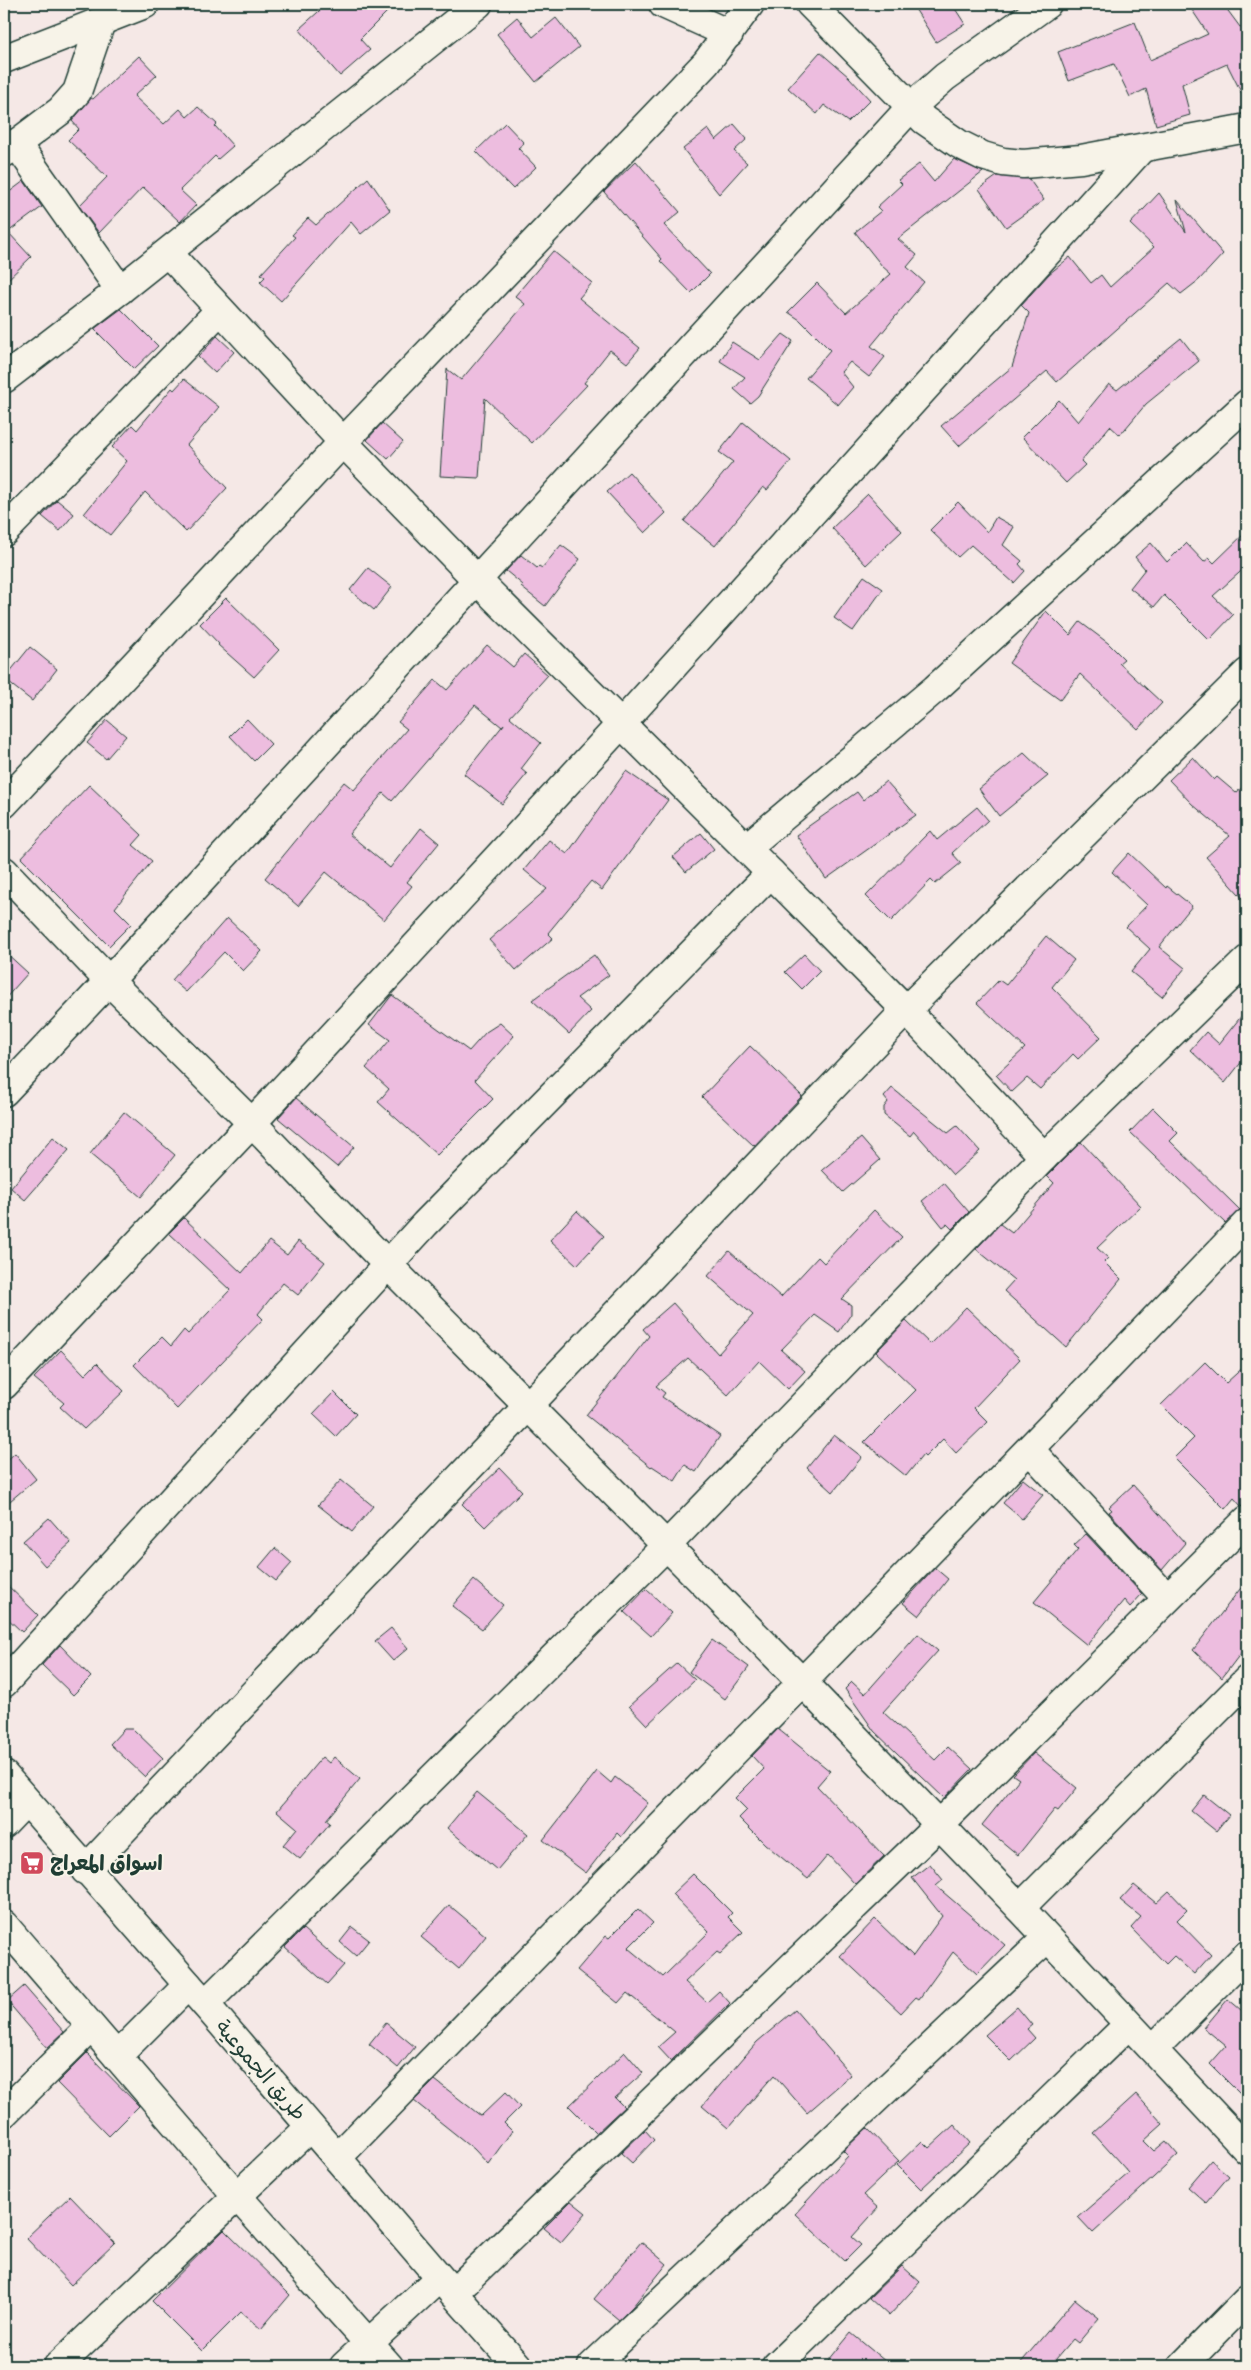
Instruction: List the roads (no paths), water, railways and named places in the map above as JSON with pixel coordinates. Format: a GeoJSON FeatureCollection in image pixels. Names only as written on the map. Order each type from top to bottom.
{"type":"FeatureCollection","features":[{"type":"Feature","properties":{"kind":"street"},"geometry":{"type":"LineString","coordinates":[[4,59],[145,4]]}},
{"type":"Feature","properties":{"kind":"street"},"geometry":{"type":"LineString","coordinates":[[4,379],[120,290],[478,4]]}},
{"type":"Feature","properties":{"kind":"street"},"geometry":{"type":"LineString","coordinates":[[663,4],[729,34]]}},
{"type":"Feature","properties":{"kind":"street"},"geometry":{"type":"LineString","coordinates":[[4,804],[343,442],[706,63],[750,4]]}},
{"type":"Feature","properties":{"kind":"street"},"geometry":{"type":"LineString","coordinates":[[810,4],[910,108],[936,130],[983,156],[1003,162],[1023,164],[1081,159],[1140,150],[1247,128]]}},
{"type":"Feature","properties":{"kind":"street"},"geometry":{"type":"LineString","coordinates":[[4,1092],[109,982],[910,108],[952,72],[1047,4]]}},
{"type":"Feature","properties":{"kind":"street"},"geometry":{"type":"LineString","coordinates":[[101,22],[77,92],[60,111],[10,148],[120,290]]}},
{"type":"Feature","properties":{"kind":"street"},"geometry":{"type":"LineString","coordinates":[[4,1385],[252,1123],[621,724],[1140,150]]}},
{"type":"Feature","properties":{"kind":"street"},"geometry":{"type":"LineString","coordinates":[[168,252],[343,442],[478,581],[906,1010],[1044,1157]]}},
{"type":"Feature","properties":{"kind":"street"},"geometry":{"type":"LineString","coordinates":[[4,532],[220,310]]}},
{"type":"Feature","properties":{"kind":"street"},"geometry":{"type":"LineString","coordinates":[[746,848],[935,690],[1247,404]]}},
{"type":"Feature","properties":{"kind":"street"},"geometry":{"type":"LineString","coordinates":[[85,1870],[906,1010],[1247,673]]}},
{"type":"Feature","properties":{"kind":"street"},"geometry":{"type":"LineString","coordinates":[[4,871],[109,982],[252,1123],[387,1264],[801,1681],[1020,1908],[1247,2150]]}},
{"type":"Feature","properties":{"kind":"street"},"geometry":{"type":"LineString","coordinates":[[4,1683],[387,1264],[771,873]]}},
{"type":"Feature","properties":{"kind":"street"},"geometry":{"type":"LineString","coordinates":[[116,2056],[196,1994],[666,1546],[1044,1157],[1247,960]]}},
{"type":"Feature","properties":{"kind":"street"},"geometry":{"type":"LineString","coordinates":[[337,2158],[801,1681],[1030,1450],[1247,1223]]}},
{"type":"Feature","properties":{"kind":"street"},"geometry":{"type":"LineString","coordinates":[[1030,1450],[1167,1598]]}},
{"type":"Feature","properties":{"kind":"street"},"geometry":{"type":"LineString","coordinates":[[344,2366],[369,2343],[446,2286],[939,1825],[1247,1520]]}},
{"type":"Feature","properties":{"kind":"street"},"geometry":{"type":"LineString","coordinates":[[1020,1908],[1247,1680]]}},
{"type":"Feature","properties":{"kind":"street","name":"طريق الجموعية"},"geometry":{"type":"LineString","coordinates":[[4,1775],[85,1870],[196,1994],[446,2286],[518,2366]]}},
{"type":"Feature","properties":{"kind":"street"},"geometry":{"type":"LineString","coordinates":[[4,1824],[26,1801]]}},
{"type":"Feature","properties":{"kind":"street"},"geometry":{"type":"LineString","coordinates":[[4,1926],[238,2197],[389,2366]]}},
{"type":"Feature","properties":{"kind":"street"},"geometry":{"type":"LineString","coordinates":[[592,2366],[1047,1938]]}},
{"type":"Feature","properties":{"kind":"street"},"geometry":{"type":"LineString","coordinates":[[1153,2049],[1247,1955]]}},
{"type":"Feature","properties":{"kind":"street"},"geometry":{"type":"LineString","coordinates":[[776,2366],[1128,2025]]}},
{"type":"Feature","properties":{"kind":"street"},"geometry":{"type":"LineString","coordinates":[[4,2113],[91,2027]]}},
{"type":"Feature","properties":{"kind":"street"},"geometry":{"type":"LineString","coordinates":[[58,2366],[310,2127]]}},
{"type":"Feature","properties":{"kind":"street"},"geometry":{"type":"LineString","coordinates":[[1182,2366],[1247,2300]]}},
{"type":"Feature","properties":{"kind":"place","name":"اسواق المعراج"},"geometry":{"type":"Point","coordinates":[32,1863]}}]}
